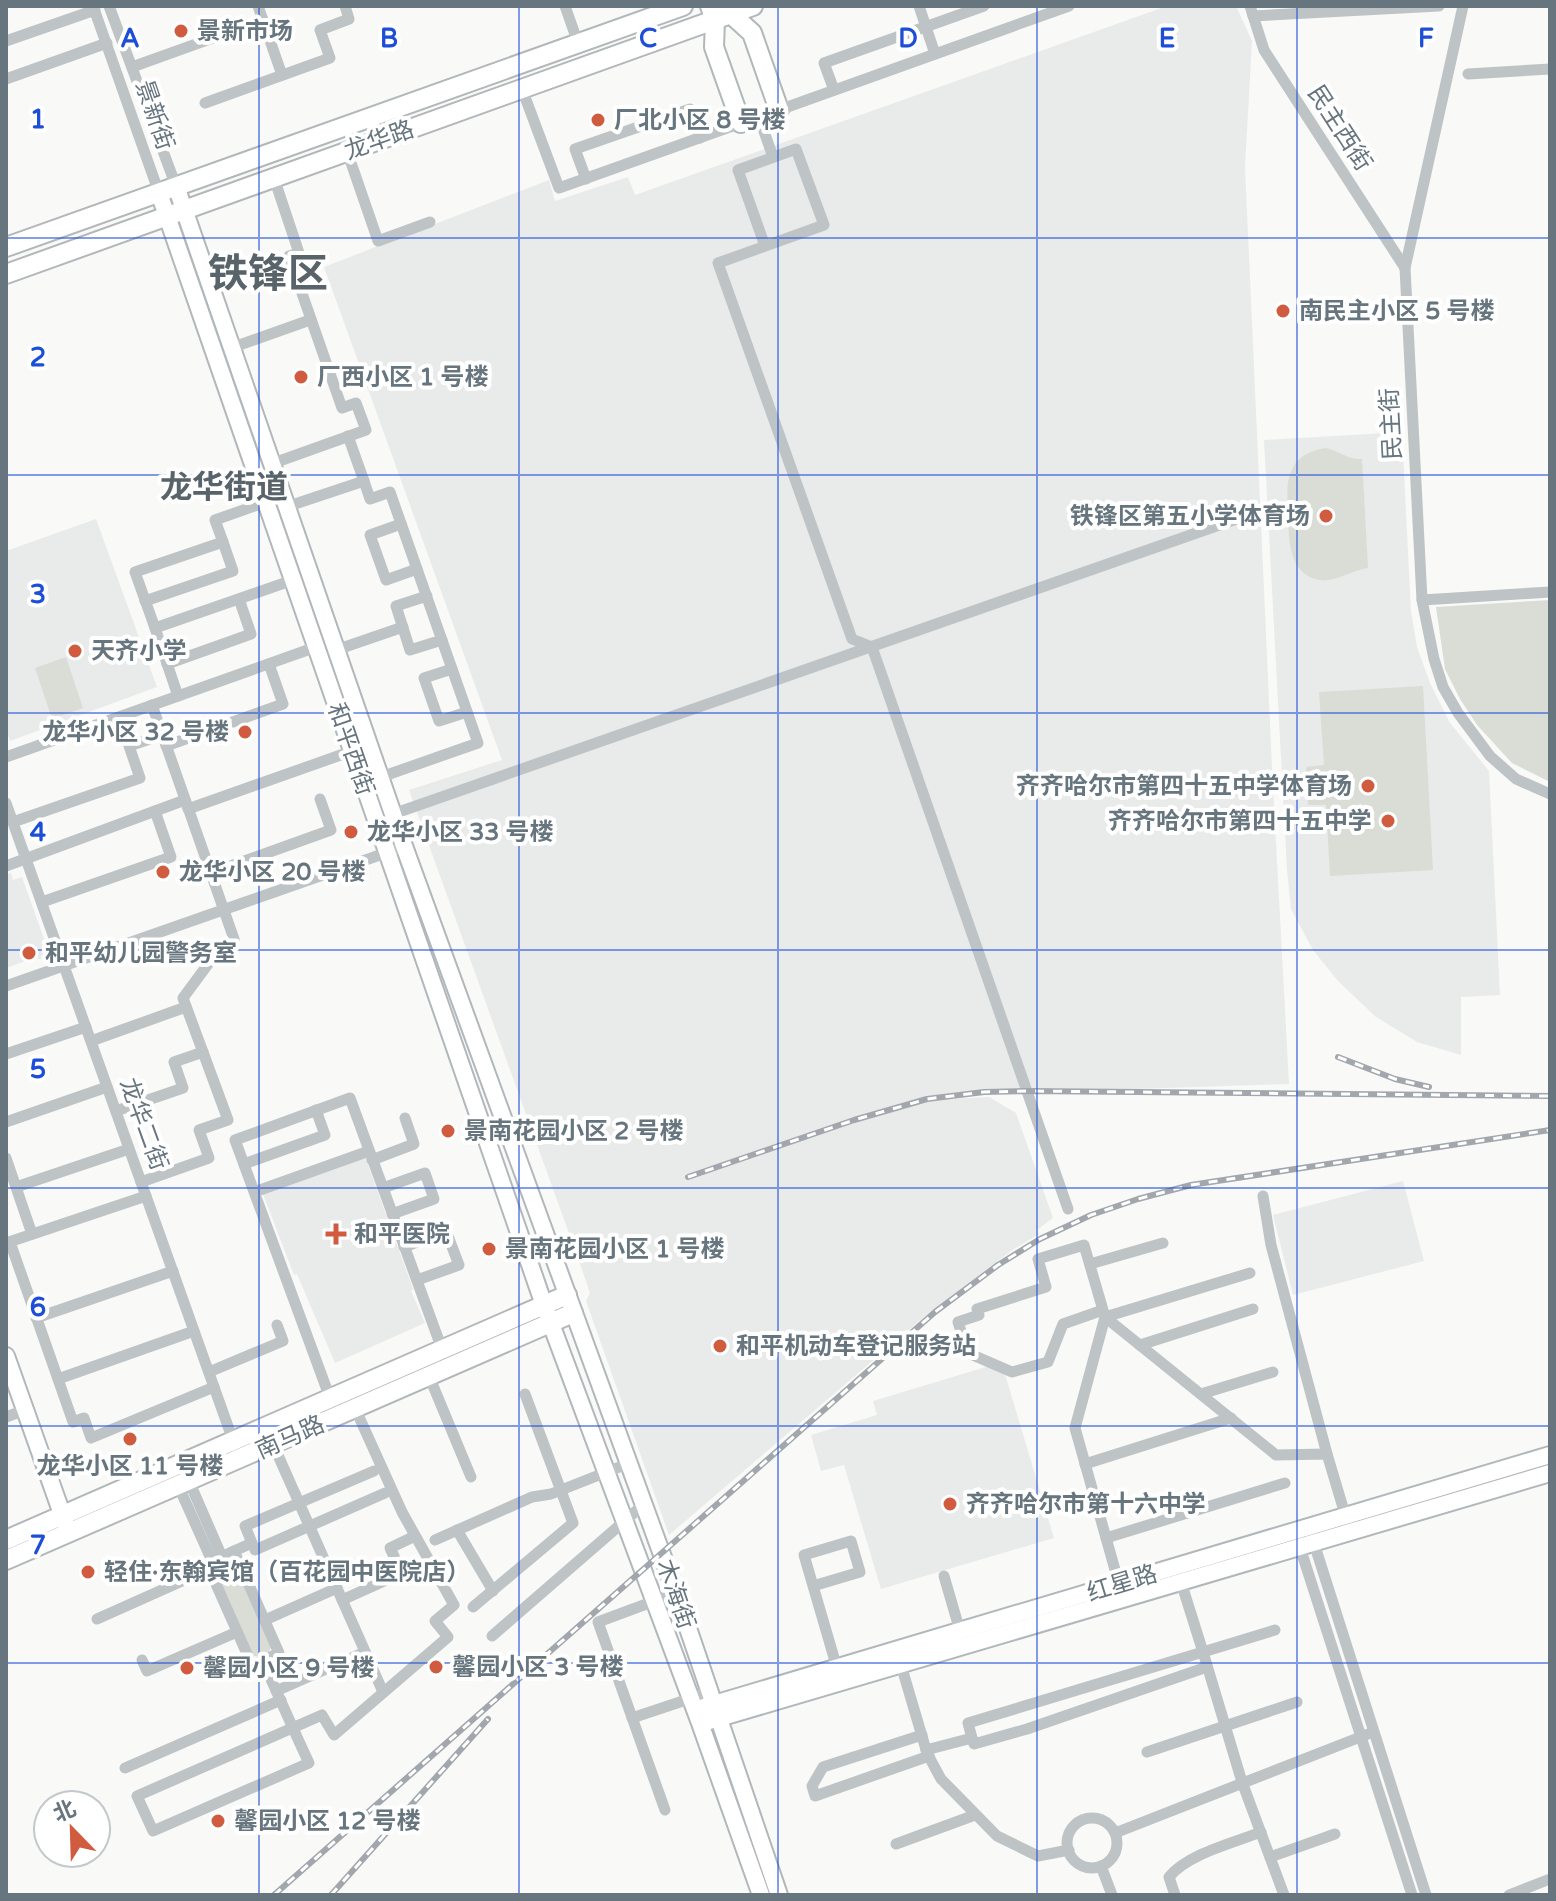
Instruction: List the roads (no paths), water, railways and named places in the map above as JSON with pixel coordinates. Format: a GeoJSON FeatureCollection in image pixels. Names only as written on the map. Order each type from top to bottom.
{"type":"FeatureCollection","features":[{"type":"Feature","properties":{"kind":"main road","name":"龙华路"},"geometry":{"type":"LineString","coordinates":[[6,247],[683,6]]}},
{"type":"Feature","properties":{"kind":"main road","name":"龙华路"},"geometry":{"type":"LineString","coordinates":[[6,274],[522,89],[721,11],[753,6]]}},
{"type":"Feature","properties":{"kind":"main road"},"geometry":{"type":"LineString","coordinates":[[741,123],[714,47],[721,11],[752,33],[779,110]]}},
{"type":"Feature","properties":{"kind":"main road","name":"和平西街"},"geometry":{"type":"LineString","coordinates":[[168,190],[266,502],[544,1305]]}},
{"type":"Feature","properties":{"kind":"main road","name":"和平西街"},"geometry":{"type":"LineString","coordinates":[[176,213],[231,348],[404,846],[570,1304]]}},
{"type":"Feature","properties":{"kind":"main road","name":"南马路"},"geometry":{"type":"LineString","coordinates":[[6,1540],[66,1524],[184,1483],[330,1398],[544,1305],[570,1304]]}},
{"type":"Feature","properties":{"kind":"main road","name":"南马路"},"geometry":{"type":"LineString","coordinates":[[6,1560],[66,1524],[238,1453],[273,1444],[551,1323],[570,1304]]}},
{"type":"Feature","properties":{"kind":"main road","name":"木海街"},"geometry":{"type":"LineString","coordinates":[[570,1304],[676,1593],[779,1895]]}},
{"type":"Feature","properties":{"kind":"main road","name":"木海街"},"geometry":{"type":"LineString","coordinates":[[544,1305],[761,1895]]}},
{"type":"Feature","properties":{"kind":"main road"},"geometry":{"type":"LineString","coordinates":[[6,1356],[66,1524]]}},
{"type":"Feature","properties":{"kind":"main road","name":"红星路"},"geometry":{"type":"LineString","coordinates":[[1348,1524],[1550,1455]]}},
{"type":"Feature","properties":{"kind":"main road","name":"红星路"},"geometry":{"type":"LineString","coordinates":[[714,1705],[901,1665],[1121,1591],[1348,1524],[1550,1473]]}},
{"type":"Feature","properties":{"kind":"main road","name":"红星路"},"geometry":{"type":"LineString","coordinates":[[695,1711],[960,1631],[1121,1591],[1181,1582],[1304,1537]]}},
{"type":"Feature","properties":{"kind":"street","name":"景新街"},"geometry":{"type":"LineString","coordinates":[[109,6],[132,67],[168,190]]}},
{"type":"Feature","properties":{"kind":"street"},"geometry":{"type":"LineString","coordinates":[[258,6],[282,75]]}},
{"type":"Feature","properties":{"kind":"street"},"geometry":{"type":"LineString","coordinates":[[205,103],[330,58],[320,30],[349,19],[345,6]]}},
{"type":"Feature","properties":{"kind":"street"},"geometry":{"type":"LineString","coordinates":[[565,6],[578,43]]}},
{"type":"Feature","properties":{"kind":"street"},"geometry":{"type":"LineString","coordinates":[[919,6],[935,54]]}},
{"type":"Feature","properties":{"kind":"street"},"geometry":{"type":"LineString","coordinates":[[834,90],[824,63],[984,6]]}},
{"type":"Feature","properties":{"kind":"street"},"geometry":{"type":"LineString","coordinates":[[779,110],[1069,6]]}},
{"type":"Feature","properties":{"kind":"street"},"geometry":{"type":"LineString","coordinates":[[1252,11],[1439,6]]}},
{"type":"Feature","properties":{"kind":"street","name":"民主街"},"geometry":{"type":"LineString","coordinates":[[1463,6],[1405,268],[1422,600],[1438,673],[1458,713],[1490,756],[1516,779],[1550,794]]}},
{"type":"Feature","properties":{"kind":"street","name":"景新街"},"geometry":{"type":"LineString","coordinates":[[94,8],[168,190]]}},
{"type":"Feature","properties":{"kind":"street"},"geometry":{"type":"LineString","coordinates":[[6,41],[94,8]]}},
{"type":"Feature","properties":{"kind":"street","name":"民主西街"},"geometry":{"type":"LineString","coordinates":[[1252,11],[1264,50],[1405,268]]}},
{"type":"Feature","properties":{"kind":"street"},"geometry":{"type":"LineString","coordinates":[[132,67],[263,20]]}},
{"type":"Feature","properties":{"kind":"street"},"geometry":{"type":"LineString","coordinates":[[6,79],[107,43]]}},
{"type":"Feature","properties":{"kind":"street"},"geometry":{"type":"LineString","coordinates":[[1468,74],[1550,69]]}},
{"type":"Feature","properties":{"kind":"street"},"geometry":{"type":"LineString","coordinates":[[522,89],[559,188],[741,123]]}},
{"type":"Feature","properties":{"kind":"street"},"geometry":{"type":"LineString","coordinates":[[586,179],[575,149],[690,109],[700,138]]}},
{"type":"Feature","properties":{"kind":"street"},"geometry":{"type":"LineString","coordinates":[[759,117],[773,157]]}},
{"type":"Feature","properties":{"kind":"street"},"geometry":{"type":"LineString","coordinates":[[765,246],[738,170],[796,149],[824,225],[718,263],[852,639],[872,647],[1068,1209]]}},
{"type":"Feature","properties":{"kind":"street"},"geometry":{"type":"LineString","coordinates":[[347,151],[378,241],[430,222]]}},
{"type":"Feature","properties":{"kind":"street"},"geometry":{"type":"LineString","coordinates":[[271,464],[366,430],[356,403],[342,408],[289,256],[299,253],[274,178]]}},
{"type":"Feature","properties":{"kind":"street"},"geometry":{"type":"LineString","coordinates":[[231,348],[310,320]]}},
{"type":"Feature","properties":{"kind":"street"},"geometry":{"type":"LineString","coordinates":[[348,436],[370,499],[390,492],[478,743],[381,777]]}},
{"type":"Feature","properties":{"kind":"street"},"geometry":{"type":"LineString","coordinates":[[286,507],[364,481]]}},
{"type":"Feature","properties":{"kind":"street"},"geometry":{"type":"LineString","coordinates":[[145,601],[233,571],[215,520],[266,502]]}},
{"type":"Feature","properties":{"kind":"street"},"geometry":{"type":"LineString","coordinates":[[393,814],[1245,516]]}},
{"type":"Feature","properties":{"kind":"street"},"geometry":{"type":"LineString","coordinates":[[401,524],[370,535],[386,580],[417,569]]}},
{"type":"Feature","properties":{"kind":"street"},"geometry":{"type":"LineString","coordinates":[[178,696],[135,572],[223,542]]}},
{"type":"Feature","properties":{"kind":"street"},"geometry":{"type":"LineString","coordinates":[[155,628],[293,580]]}},
{"type":"Feature","properties":{"kind":"street"},"geometry":{"type":"LineString","coordinates":[[1422,600],[1550,592]]}},
{"type":"Feature","properties":{"kind":"street"},"geometry":{"type":"LineString","coordinates":[[427,596],[396,606],[410,650],[442,640]]}},
{"type":"Feature","properties":{"kind":"street"},"geometry":{"type":"LineString","coordinates":[[167,664],[251,634],[239,599]]}},
{"type":"Feature","properties":{"kind":"street"},"geometry":{"type":"LineString","coordinates":[[336,650],[403,627]]}},
{"type":"Feature","properties":{"kind":"street"},"geometry":{"type":"LineString","coordinates":[[6,757],[316,647]]}},
{"type":"Feature","properties":{"kind":"street"},"geometry":{"type":"LineString","coordinates":[[13,822],[140,778],[129,746],[164,740],[283,704],[269,664]]}},
{"type":"Feature","properties":{"kind":"street"},"geometry":{"type":"LineString","coordinates":[[452,669],[424,678],[434,707],[439,721],[467,712]]}},
{"type":"Feature","properties":{"kind":"street"},"geometry":{"type":"LineString","coordinates":[[141,1182],[209,1158],[199,1130],[228,1120],[183,998],[217,952],[234,939],[152,705]]}},
{"type":"Feature","properties":{"kind":"street"},"geometry":{"type":"LineString","coordinates":[[6,866],[155,811],[352,751]]}},
{"type":"Feature","properties":{"kind":"street"},"geometry":{"type":"LineString","coordinates":[[211,873],[331,830],[320,799]]}},
{"type":"Feature","properties":{"kind":"street","name":"龙华二街"},"geometry":{"type":"LineString","coordinates":[[6,803],[238,1453]]}},
{"type":"Feature","properties":{"kind":"street"},"geometry":{"type":"LineString","coordinates":[[42,902],[171,857],[155,811]]}},
{"type":"Feature","properties":{"kind":"street"},"geometry":{"type":"LineString","coordinates":[[6,986],[404,846]]}},
{"type":"Feature","properties":{"kind":"street"},"geometry":{"type":"LineString","coordinates":[[91,1041],[186,1007]]}},
{"type":"Feature","properties":{"kind":"street"},"geometry":{"type":"LineString","coordinates":[[6,1054],[86,1027]]}},
{"type":"Feature","properties":{"kind":"street"},"geometry":{"type":"LineString","coordinates":[[116,1111],[183,1088],[174,1062],[203,1052]]}},
{"type":"Feature","properties":{"kind":"street"},"geometry":{"type":"LineString","coordinates":[[6,1122],[107,1087]]}},
{"type":"Feature","properties":{"kind":"street"},"geometry":{"type":"LineString","coordinates":[[330,1398],[235,1140],[350,1098],[442,1349]]}},
{"type":"Feature","properties":{"kind":"street"},"geometry":{"type":"LineString","coordinates":[[244,1164],[325,1135],[316,1110]]}},
{"type":"Feature","properties":{"kind":"street"},"geometry":{"type":"LineString","coordinates":[[260,1190],[414,1144],[405,1118]]}},
{"type":"Feature","properties":{"kind":"street"},"geometry":{"type":"LineString","coordinates":[[16,1187],[129,1149]]}},
{"type":"Feature","properties":{"kind":"street"},"geometry":{"type":"LineString","coordinates":[[6,1158],[32,1234]]}},
{"type":"Feature","properties":{"kind":"street"},"geometry":{"type":"LineString","coordinates":[[383,1188],[425,1173],[434,1199],[392,1214]]}},
{"type":"Feature","properties":{"kind":"street"},"geometry":{"type":"LineString","coordinates":[[146,1196],[8,1243],[73,1422],[84,1418],[91,1438],[214,1387]]}},
{"type":"Feature","properties":{"kind":"street"},"geometry":{"type":"LineString","coordinates":[[1263,1196],[1271,1245],[1348,1524]]}},
{"type":"Feature","properties":{"kind":"street"},"geometry":{"type":"LineString","coordinates":[[404,1247],[446,1231],[459,1265],[417,1280]]}},
{"type":"Feature","properties":{"kind":"street"},"geometry":{"type":"LineString","coordinates":[[1090,1264],[1163,1243]]}},
{"type":"Feature","properties":{"kind":"street"},"geometry":{"type":"LineString","coordinates":[[1121,1591],[1075,1428],[1104,1314],[1084,1245],[1038,1259],[1046,1287],[977,1309],[979,1315],[958,1322],[968,1353],[1012,1372],[1048,1362],[1063,1324],[1104,1314],[1250,1273]]}},
{"type":"Feature","properties":{"kind":"street"},"geometry":{"type":"LineString","coordinates":[[36,1318],[173,1271]]}},
{"type":"Feature","properties":{"kind":"street"},"geometry":{"type":"LineString","coordinates":[[1140,1345],[1253,1309]]}},
{"type":"Feature","properties":{"kind":"street"},"geometry":{"type":"LineString","coordinates":[[1104,1314],[1276,1455],[1327,1454]]}},
{"type":"Feature","properties":{"kind":"street"},"geometry":{"type":"LineString","coordinates":[[209,1372],[283,1341],[277,1325]]}},
{"type":"Feature","properties":{"kind":"street"},"geometry":{"type":"LineString","coordinates":[[58,1379],[194,1331]]}},
{"type":"Feature","properties":{"kind":"street"},"geometry":{"type":"LineString","coordinates":[[1201,1394],[1273,1372]]}},
{"type":"Feature","properties":{"kind":"street"},"geometry":{"type":"LineString","coordinates":[[429,1376],[471,1477]]}},
{"type":"Feature","properties":{"kind":"street"},"geometry":{"type":"LineString","coordinates":[[473,1607],[573,1523],[525,1394]]}},
{"type":"Feature","properties":{"kind":"street"},"geometry":{"type":"LineString","coordinates":[[262,1660],[278,1696],[293,1728],[309,1763],[153,1831],[137,1796],[293,1728],[322,1715],[334,1735],[448,1637],[435,1621],[454,1605],[402,1512],[355,1408]]}},
{"type":"Feature","properties":{"kind":"street"},"geometry":{"type":"LineString","coordinates":[[6,1417],[25,1410]]}},
{"type":"Feature","properties":{"kind":"street"},"geometry":{"type":"LineString","coordinates":[[1085,1464],[1231,1418]]}},
{"type":"Feature","properties":{"kind":"street"},"geometry":{"type":"LineString","coordinates":[[273,1444],[383,1692]]}},
{"type":"Feature","properties":{"kind":"street"},"geometry":{"type":"LineString","coordinates":[[435,1540],[532,1497],[560,1490],[627,1464]]}},
{"type":"Feature","properties":{"kind":"street"},"geometry":{"type":"LineString","coordinates":[[254,1546],[245,1526],[374,1471]]}},
{"type":"Feature","properties":{"kind":"street"},"geometry":{"type":"LineString","coordinates":[[184,1483],[223,1559],[265,1620],[279,1653],[252,1665],[237,1632],[223,1559]]}},
{"type":"Feature","properties":{"kind":"street"},"geometry":{"type":"LineString","coordinates":[[1106,1538],[1285,1483]]}},
{"type":"Feature","properties":{"kind":"street"},"geometry":{"type":"LineString","coordinates":[[97,1619],[223,1559],[385,1493]]}},
{"type":"Feature","properties":{"kind":"street"},"geometry":{"type":"LineString","coordinates":[[492,1636],[643,1505]]}},
{"type":"Feature","properties":{"kind":"street"},"geometry":{"type":"LineString","coordinates":[[457,1530],[493,1591]]}},
{"type":"Feature","properties":{"kind":"street"},"geometry":{"type":"LineString","coordinates":[[265,1620],[402,1573],[390,1548],[415,1536]]}},
{"type":"Feature","properties":{"kind":"street"},"geometry":{"type":"LineString","coordinates":[[1304,1537],[1374,1732],[1426,1895]]}},
{"type":"Feature","properties":{"kind":"street"},"geometry":{"type":"LineString","coordinates":[[1304,1537],[1361,1737],[1412,1895]]}},
{"type":"Feature","properties":{"kind":"street"},"geometry":{"type":"LineString","coordinates":[[813,1586],[860,1572],[851,1541],[804,1555],[813,1586],[837,1668]]}},
{"type":"Feature","properties":{"kind":"street"},"geometry":{"type":"LineString","coordinates":[[944,1576],[960,1631]]}},
{"type":"Feature","properties":{"kind":"street"},"geometry":{"type":"LineString","coordinates":[[1181,1582],[1242,1782],[1284,1895]]}},
{"type":"Feature","properties":{"kind":"street"},"geometry":{"type":"LineString","coordinates":[[665,1810],[598,1622],[676,1593]]}},
{"type":"Feature","properties":{"kind":"street"},"geometry":{"type":"LineString","coordinates":[[1207,1667],[1027,1729],[974,1744],[972,1738],[968,1723],[1275,1630]]}},
{"type":"Feature","properties":{"kind":"street"},"geometry":{"type":"LineString","coordinates":[[142,1660],[147,1671],[237,1632]]}},
{"type":"Feature","properties":{"kind":"street"},"geometry":{"type":"LineString","coordinates":[[125,1768],[365,1652]]}},
{"type":"Feature","properties":{"kind":"street"},"geometry":{"type":"LineString","coordinates":[[901,1665],[927,1753],[941,1779],[997,1836],[1038,1856],[1069,1850]]}},
{"type":"Feature","properties":{"kind":"street"},"geometry":{"type":"LineString","coordinates":[[1128,1693],[1130,1674]]}},
{"type":"Feature","properties":{"kind":"street"},"geometry":{"type":"LineString","coordinates":[[1147,1752],[1297,1702]]}},
{"type":"Feature","properties":{"kind":"street"},"geometry":{"type":"LineString","coordinates":[[632,1718],[695,1711],[714,1705]]}},
{"type":"Feature","properties":{"kind":"street"},"geometry":{"type":"LineString","coordinates":[[1021,1707],[1027,1729]]}},
{"type":"Feature","properties":{"kind":"street"},"geometry":{"type":"LineString","coordinates":[[1115,1833],[1374,1732]]}},
{"type":"Feature","properties":{"kind":"street"},"geometry":{"type":"LineString","coordinates":[[922,1735],[823,1767],[812,1786],[815,1796],[972,1738]]}},
{"type":"Feature","properties":{"kind":"street"},"geometry":{"type":"LineString","coordinates":[[896,1844],[975,1815]]}},
{"type":"Feature","properties":{"kind":"street"},"geometry":{"type":"LineString","coordinates":[[1086,1819],[1101,1819],[1115,1833],[1115,1852],[1101,1866],[1081,1865],[1069,1850],[1068,1836],[1072,1828],[1086,1819]]}},
{"type":"Feature","properties":{"kind":"street"},"geometry":{"type":"LineString","coordinates":[[1175,1895],[1169,1877],[1176,1870],[1212,1850],[1261,1832]]}},
{"type":"Feature","properties":{"kind":"street"},"geometry":{"type":"LineString","coordinates":[[1270,1857],[1335,1834]]}},
{"type":"Feature","properties":{"kind":"street"},"geometry":{"type":"LineString","coordinates":[[1101,1866],[1112,1895]]}},
{"type":"Feature","properties":{"kind":"street"},"geometry":{"type":"LineString","coordinates":[[1509,1895],[1550,1879]]}},
{"type":"Feature","properties":{"kind":"railway"},"geometry":{"type":"LineString","coordinates":[[1338,1057],[1395,1079],[1429,1087]]}},
{"type":"Feature","properties":{"kind":"railway"},"geometry":{"type":"LineString","coordinates":[[688,1177],[854,1120],[927,1099],[984,1092],[1550,1096]]}},
{"type":"Feature","properties":{"kind":"railway"},"geometry":{"type":"LineString","coordinates":[[274,1895],[935,1312],[998,1265],[1040,1239],[1091,1215],[1191,1185],[1550,1130]]}},
{"type":"Feature","properties":{"kind":"railway"},"geometry":{"type":"LineString","coordinates":[[331,1895],[488,1719]]}},
{"type":"Feature","properties":{"kind":"place","name":"景新市场"},"geometry":{"type":"Point","coordinates":[181,31]}},
{"type":"Feature","properties":{"kind":"place","name":"厂北小区 8 号楼"},"geometry":{"type":"Point","coordinates":[598,120]}},
{"type":"Feature","properties":{"kind":"place","name":"南民主小区 5 号楼"},"geometry":{"type":"Point","coordinates":[1283,311]}},
{"type":"Feature","properties":{"kind":"place","name":"厂西小区 1 号楼"},"geometry":{"type":"Point","coordinates":[301,377]}},
{"type":"Feature","properties":{"kind":"place","name":"铁锋区第五小学体育场"},"geometry":{"type":"Point","coordinates":[1326,516]}},
{"type":"Feature","properties":{"kind":"place","name":"天齐小学"},"geometry":{"type":"Point","coordinates":[75,651]}},
{"type":"Feature","properties":{"kind":"place","name":"龙华小区 32 号楼"},"geometry":{"type":"Point","coordinates":[245,732]}},
{"type":"Feature","properties":{"kind":"place","name":"齐齐哈尔市第四十五中学体育场"},"geometry":{"type":"Point","coordinates":[1368,786]}},
{"type":"Feature","properties":{"kind":"place","name":"齐齐哈尔市第四十五中学"},"geometry":{"type":"Point","coordinates":[1388,821]}},
{"type":"Feature","properties":{"kind":"place","name":"龙华小区 33 号楼"},"geometry":{"type":"Point","coordinates":[351,832]}},
{"type":"Feature","properties":{"kind":"place","name":"龙华小区 20 号楼"},"geometry":{"type":"Point","coordinates":[163,872]}},
{"type":"Feature","properties":{"kind":"place","name":"和平幼儿园警务室"},"geometry":{"type":"Point","coordinates":[29,953]}},
{"type":"Feature","properties":{"kind":"place","name":"景南花园小区 2 号楼"},"geometry":{"type":"Point","coordinates":[448,1131]}},
{"type":"Feature","properties":{"kind":"place","name":"和平医院"},"geometry":{"type":"Point","coordinates":[336,1234]}},
{"type":"Feature","properties":{"kind":"place","name":"景南花园小区 1 号楼"},"geometry":{"type":"Point","coordinates":[489,1249]}},
{"type":"Feature","properties":{"kind":"place","name":"和平机动车登记服务站"},"geometry":{"type":"Point","coordinates":[720,1346]}},
{"type":"Feature","properties":{"kind":"place","name":"龙华小区 11 号楼"},"geometry":{"type":"Point","coordinates":[130,1439]}},
{"type":"Feature","properties":{"kind":"place","name":"齐齐哈尔市第十六中学"},"geometry":{"type":"Point","coordinates":[950,1504]}},
{"type":"Feature","properties":{"kind":"place","name":"轻住·东翰宾馆（百花园中医院店）"},"geometry":{"type":"Point","coordinates":[88,1572]}},
{"type":"Feature","properties":{"kind":"place","name":"馨园小区 3 号楼"},"geometry":{"type":"Point","coordinates":[436,1667]}},
{"type":"Feature","properties":{"kind":"place","name":"馨园小区 9 号楼"},"geometry":{"type":"Point","coordinates":[187,1668]}},
{"type":"Feature","properties":{"kind":"place","name":"馨园小区 12 号楼"},"geometry":{"type":"Point","coordinates":[218,1821]}},
{"type":"Feature","properties":{"kind":"district","name":"铁锋区"},"geometry":{"type":"Point","coordinates":[268,273]}},
{"type":"Feature","properties":{"kind":"district","name":"龙华街道"},"geometry":{"type":"Point","coordinates":[224,487]}}]}
